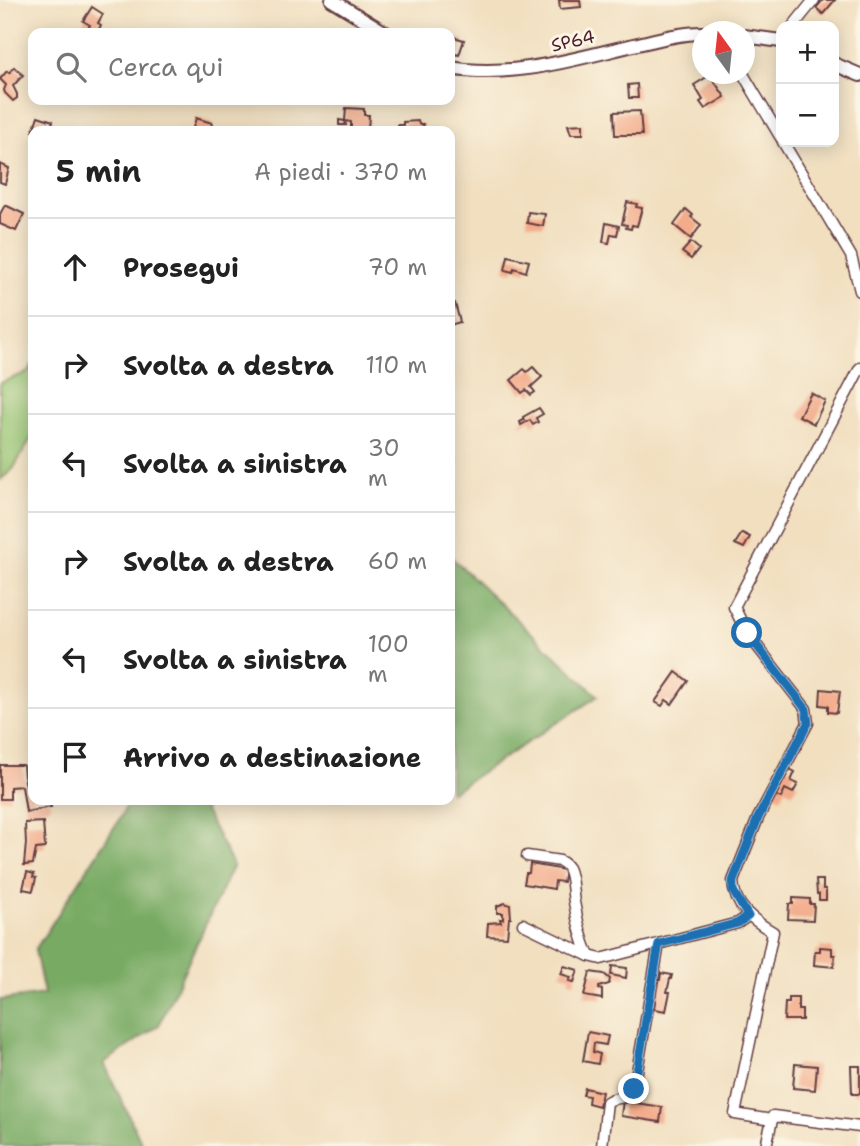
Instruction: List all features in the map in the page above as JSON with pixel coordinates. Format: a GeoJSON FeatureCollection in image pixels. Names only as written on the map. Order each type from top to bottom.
{"type":"FeatureCollection","features":[{"type":"Feature","properties":{"kind":"street"},"geometry":{"type":"LineString","coordinates":[[332,0],[378,28]]}},
{"type":"Feature","properties":{"kind":"street"},"geometry":{"type":"LineString","coordinates":[[797,21],[814,0]]}},
{"type":"Feature","properties":{"kind":"street","name":"SP64"},"geometry":{"type":"LineString","coordinates":[[455,68],[495,72],[545,65],[692,34]]}},
{"type":"Feature","properties":{"kind":"street"},"geometry":{"type":"LineString","coordinates":[[755,37],[776,40]]}},
{"type":"Feature","properties":{"kind":"street"},"geometry":{"type":"LineString","coordinates":[[839,66],[860,75]]}},
{"type":"Feature","properties":{"kind":"street"},"geometry":{"type":"LineString","coordinates":[[749,84],[776,130]]}},
{"type":"Feature","properties":{"kind":"street"},"geometry":{"type":"LineString","coordinates":[[786,147],[851,256],[860,291]]}},
{"type":"Feature","properties":{"kind":"street"},"geometry":{"type":"LineString","coordinates":[[772,1120],[734,1114],[773,932],[748,916],[733,891],[733,881],[758,818],[808,723],[806,709],[747,633],[734,607],[860,368]]}},
{"type":"Feature","properties":{"kind":"street"},"geometry":{"type":"LineString","coordinates":[[527,856],[560,861],[568,868],[574,904],[589,956]]}},
{"type":"Feature","properties":{"kind":"street"},"geometry":{"type":"LineString","coordinates":[[523,924],[596,959],[738,923],[748,916]]}},
{"type":"Feature","properties":{"kind":"street"},"geometry":{"type":"LineString","coordinates":[[602,1146],[607,1102],[627,1097],[634,1089],[659,944]]}},
{"type":"Feature","properties":{"kind":"street"},"geometry":{"type":"LineString","coordinates":[[766,1146],[773,1116],[860,1127]]}},
{"type":"Feature","properties":{"kind":"green space"},"geometry":{"type":"Polygon","coordinates":[[[28,372],[28,444],[13,469],[0,480],[0,383],[28,372]]]}},
{"type":"Feature","properties":{"kind":"green space"},"geometry":{"type":"Polygon","coordinates":[[[455,561],[598,696],[455,790],[455,561]]]}},
{"type":"Feature","properties":{"kind":"green space"},"geometry":{"type":"Polygon","coordinates":[[[127,805],[202,805],[233,865],[159,1025],[104,1063],[143,1146],[0,1146],[0,1000],[44,994],[35,950],[127,805]]]}},
{"type":"Feature","properties":{"kind":"building"},"geometry":{"type":"Polygon","coordinates":[[[559,0],[580,0],[581,7],[560,9],[559,0]]]}},
{"type":"Feature","properties":{"kind":"building"},"geometry":{"type":"Polygon","coordinates":[[[823,0],[835,0],[823,14],[816,8],[823,0]]]}},
{"type":"Feature","properties":{"kind":"building"},"geometry":{"type":"Polygon","coordinates":[[[92,7],[103,14],[98,23],[101,25],[100,28],[88,28],[90,25],[83,21],[92,7]]]}},
{"type":"Feature","properties":{"kind":"building"},"geometry":{"type":"Polygon","coordinates":[[[455,37],[464,40],[459,55],[455,54],[455,37]]]}},
{"type":"Feature","properties":{"kind":"building"},"geometry":{"type":"Polygon","coordinates":[[[14,67],[23,75],[13,86],[17,98],[13,101],[5,93],[6,85],[0,79],[14,67]]]}},
{"type":"Feature","properties":{"kind":"building"},"geometry":{"type":"Polygon","coordinates":[[[637,84],[638,98],[629,98],[628,85],[637,84]]]}},
{"type":"Feature","properties":{"kind":"building"},"geometry":{"type":"Polygon","coordinates":[[[716,84],[725,97],[705,109],[694,85],[716,84]]]}},
{"type":"Feature","properties":{"kind":"building"},"geometry":{"type":"Polygon","coordinates":[[[346,108],[364,109],[364,115],[369,115],[368,126],[351,126],[351,122],[345,121],[346,108]]]}},
{"type":"Feature","properties":{"kind":"building"},"geometry":{"type":"Polygon","coordinates":[[[640,111],[642,135],[615,135],[614,112],[640,111]]]}},
{"type":"Feature","properties":{"kind":"building"},"geometry":{"type":"Polygon","coordinates":[[[38,116],[53,121],[52,126],[35,126],[38,116]]]}},
{"type":"Feature","properties":{"kind":"building"},"geometry":{"type":"Polygon","coordinates":[[[196,118],[212,123],[211,126],[194,126],[196,118]]]}},
{"type":"Feature","properties":{"kind":"building"},"geometry":{"type":"Polygon","coordinates":[[[418,121],[423,126],[398,126],[403,125],[403,122],[418,121]]]}},
{"type":"Feature","properties":{"kind":"building"},"geometry":{"type":"Polygon","coordinates":[[[583,124],[583,134],[571,134],[568,125],[583,124]]]}},
{"type":"Feature","properties":{"kind":"building"},"geometry":{"type":"Polygon","coordinates":[[[0,164],[9,168],[5,184],[0,182],[0,164]]]}},
{"type":"Feature","properties":{"kind":"building"},"geometry":{"type":"Polygon","coordinates":[[[627,202],[642,208],[637,226],[632,225],[631,229],[622,224],[627,202]]]}},
{"type":"Feature","properties":{"kind":"building"},"geometry":{"type":"Polygon","coordinates":[[[5,205],[24,214],[16,231],[0,224],[0,214],[5,205]]]}},
{"type":"Feature","properties":{"kind":"building"},"geometry":{"type":"Polygon","coordinates":[[[686,209],[701,225],[691,239],[674,225],[686,209]]]}},
{"type":"Feature","properties":{"kind":"building"},"geometry":{"type":"Polygon","coordinates":[[[528,212],[545,214],[543,226],[527,223],[528,212]]]}},
{"type":"Feature","properties":{"kind":"building"},"geometry":{"type":"Polygon","coordinates":[[[606,223],[619,226],[617,235],[611,234],[609,243],[603,242],[606,223]]]}},
{"type":"Feature","properties":{"kind":"building"},"geometry":{"type":"Polygon","coordinates":[[[691,242],[699,249],[691,259],[682,252],[691,242]]]}},
{"type":"Feature","properties":{"kind":"building"},"geometry":{"type":"Polygon","coordinates":[[[508,256],[529,261],[526,272],[514,268],[513,272],[505,270],[508,256]]]}},
{"type":"Feature","properties":{"kind":"building"},"geometry":{"type":"Polygon","coordinates":[[[455,303],[460,322],[455,324],[455,303]]]}},
{"type":"Feature","properties":{"kind":"building"},"geometry":{"type":"Polygon","coordinates":[[[533,367],[542,377],[531,387],[535,392],[531,395],[526,390],[522,393],[511,380],[524,369],[527,372],[533,367]]]}},
{"type":"Feature","properties":{"kind":"building"},"geometry":{"type":"Polygon","coordinates":[[[811,393],[825,401],[814,424],[799,416],[811,393]]]}},
{"type":"Feature","properties":{"kind":"building"},"geometry":{"type":"Polygon","coordinates":[[[539,408],[543,414],[536,418],[538,422],[533,425],[530,420],[521,425],[523,417],[539,408]]]}},
{"type":"Feature","properties":{"kind":"building"},"geometry":{"type":"Polygon","coordinates":[[[742,533],[750,537],[744,548],[735,544],[742,533]]]}},
{"type":"Feature","properties":{"kind":"building"},"geometry":{"type":"Polygon","coordinates":[[[676,672],[688,681],[672,704],[666,700],[662,706],[655,702],[676,672]]]}},
{"type":"Feature","properties":{"kind":"building"},"geometry":{"type":"Polygon","coordinates":[[[821,689],[840,691],[837,713],[828,712],[828,706],[820,705],[821,689]]]}},
{"type":"Feature","properties":{"kind":"building"},"geometry":{"type":"Polygon","coordinates":[[[0,765],[23,765],[28,805],[51,807],[26,812],[22,786],[10,787],[10,799],[0,799],[0,765]]]}},
{"type":"Feature","properties":{"kind":"building"},"geometry":{"type":"Polygon","coordinates":[[[786,767],[795,772],[791,781],[798,784],[793,793],[785,789],[781,798],[772,794],[786,767]]]}},
{"type":"Feature","properties":{"kind":"building"},"geometry":{"type":"Polygon","coordinates":[[[43,822],[45,848],[36,849],[33,864],[24,865],[25,823],[43,822]]]}},
{"type":"Feature","properties":{"kind":"building"},"geometry":{"type":"Polygon","coordinates":[[[530,864],[565,870],[563,882],[555,881],[554,889],[524,884],[530,864]]]}},
{"type":"Feature","properties":{"kind":"building"},"geometry":{"type":"Polygon","coordinates":[[[27,872],[34,874],[33,877],[36,878],[33,891],[23,889],[27,872]]]}},
{"type":"Feature","properties":{"kind":"building"},"geometry":{"type":"Polygon","coordinates":[[[816,880],[823,880],[826,900],[819,900],[816,880]]]}},
{"type":"Feature","properties":{"kind":"building"},"geometry":{"type":"Polygon","coordinates":[[[793,898],[810,899],[810,904],[814,904],[813,920],[788,919],[789,904],[793,904],[793,898]]]}},
{"type":"Feature","properties":{"kind":"building"},"geometry":{"type":"Polygon","coordinates":[[[505,903],[510,905],[511,918],[507,937],[487,936],[488,923],[501,922],[500,919],[503,919],[503,913],[497,913],[497,906],[505,903]]]}},
{"type":"Feature","properties":{"kind":"building"},"geometry":{"type":"Polygon","coordinates":[[[820,947],[832,948],[832,955],[835,955],[834,967],[814,965],[815,951],[820,951],[820,947]]]}},
{"type":"Feature","properties":{"kind":"building"},"geometry":{"type":"Polygon","coordinates":[[[564,966],[578,970],[574,982],[569,981],[571,977],[561,974],[564,966]]]}},
{"type":"Feature","properties":{"kind":"building"},"geometry":{"type":"Polygon","coordinates":[[[612,966],[627,968],[626,978],[611,975],[612,966]]]}},
{"type":"Feature","properties":{"kind":"building"},"geometry":{"type":"Polygon","coordinates":[[[590,972],[604,974],[610,979],[609,984],[599,987],[602,990],[602,999],[584,996],[590,972]]]}},
{"type":"Feature","properties":{"kind":"building"},"geometry":{"type":"Polygon","coordinates":[[[661,973],[672,975],[667,992],[670,992],[666,1011],[654,1009],[653,999],[661,973]]]}},
{"type":"Feature","properties":{"kind":"building"},"geometry":{"type":"Polygon","coordinates":[[[789,998],[798,998],[798,1010],[802,1010],[802,1020],[784,1020],[785,1003],[789,1003],[789,998]]]}},
{"type":"Feature","properties":{"kind":"building"},"geometry":{"type":"Polygon","coordinates":[[[588,1032],[608,1036],[606,1045],[594,1043],[593,1052],[600,1054],[598,1064],[583,1061],[588,1032]]]}},
{"type":"Feature","properties":{"kind":"building"},"geometry":{"type":"Polygon","coordinates":[[[795,1064],[817,1066],[815,1090],[793,1088],[795,1064]]]}},
{"type":"Feature","properties":{"kind":"building"},"geometry":{"type":"Polygon","coordinates":[[[851,1066],[860,1066],[858,1094],[852,1094],[851,1066]]]}},
{"type":"Feature","properties":{"kind":"building"},"geometry":{"type":"Polygon","coordinates":[[[585,1088],[602,1092],[599,1106],[588,1103],[589,1096],[583,1095],[585,1088]]]}},
{"type":"Feature","properties":{"kind":"building"},"geometry":{"type":"Polygon","coordinates":[[[623,1101],[662,1107],[660,1122],[621,1116],[623,1101]]]}},
{"type":"Feature","properties":{"kind":"route"},"geometry":{"type":"LineString","coordinates":[[634,1089],[659,944],[738,923],[748,916],[733,891],[733,881],[758,818],[808,723],[806,709],[747,633]]}}]}
